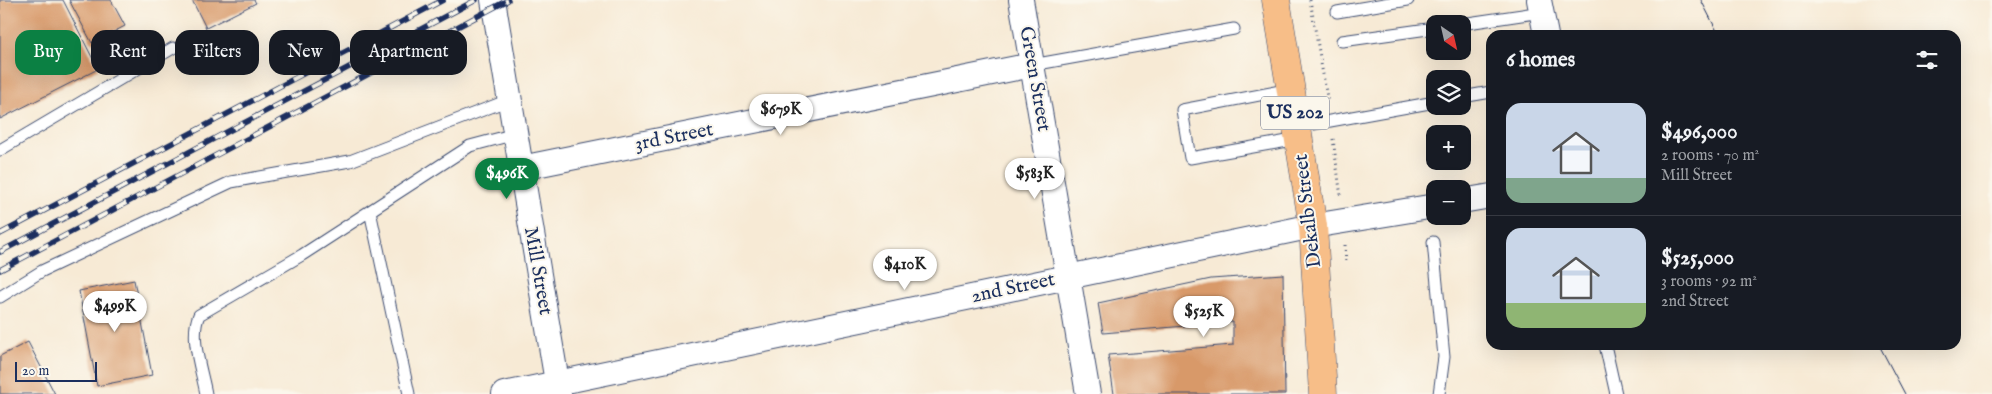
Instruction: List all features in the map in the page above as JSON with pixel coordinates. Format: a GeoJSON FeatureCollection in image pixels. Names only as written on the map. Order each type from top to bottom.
{"type":"FeatureCollection","features":[{"type":"Feature","properties":{"kind":"highway","name":"Dekalb Street"},"geometry":{"type":"LineString","coordinates":[[1276,0],[1313,226],[1322,394]]}},
{"type":"Feature","properties":{"kind":"street","name":"Mill Street"},"geometry":{"type":"LineString","coordinates":[[493,0],[558,388]]}},
{"type":"Feature","properties":{"kind":"street","name":"Green Street"},"geometry":{"type":"LineString","coordinates":[[1021,0],[1088,394]]}},
{"type":"Feature","properties":{"kind":"street"},"geometry":{"type":"LineString","coordinates":[[1540,6],[1545,30]]}},
{"type":"Feature","properties":{"kind":"street","name":"3rd Street"},"geometry":{"type":"LineString","coordinates":[[521,168],[1032,65]]}},
{"type":"Feature","properties":{"kind":"street"},"geometry":{"type":"LineString","coordinates":[[1471,199],[1486,197]]}},
{"type":"Feature","properties":{"kind":"street","name":"2nd Street"},"geometry":{"type":"LineString","coordinates":[[504,394],[558,388],[1068,277],[1313,226],[1426,207]]}},
{"type":"Feature","properties":{"kind":"lane"},"geometry":{"type":"LineString","coordinates":[[1336,12],[1408,0]]}},
{"type":"Feature","properties":{"kind":"lane"},"geometry":{"type":"LineString","coordinates":[[1471,22],[1540,6]]}},
{"type":"Feature","properties":{"kind":"lane"},"geometry":{"type":"LineString","coordinates":[[1032,65],[1234,29]]}},
{"type":"Feature","properties":{"kind":"lane"},"geometry":{"type":"LineString","coordinates":[[1342,41],[1426,29]]}},
{"type":"Feature","properties":{"kind":"lane"},"geometry":{"type":"LineString","coordinates":[[0,150],[173,48]]}},
{"type":"Feature","properties":{"kind":"lane"},"geometry":{"type":"LineString","coordinates":[[1291,89],[1182,110],[1190,158],[1426,104]]}},
{"type":"Feature","properties":{"kind":"lane"},"geometry":{"type":"LineString","coordinates":[[1471,96],[1486,93]]}},
{"type":"Feature","properties":{"kind":"lane"},"geometry":{"type":"LineString","coordinates":[[0,297],[42,271],[231,182],[350,161],[509,100]]}},
{"type":"Feature","properties":{"kind":"lane"},"geometry":{"type":"LineString","coordinates":[[206,394],[196,334],[196,323],[200,315],[302,255],[470,146],[515,134]]}},
{"type":"Feature","properties":{"kind":"lane"},"geometry":{"type":"LineString","coordinates":[[370,211],[409,394]]}},
{"type":"Feature","properties":{"kind":"lane"},"geometry":{"type":"LineString","coordinates":[[1433,242],[1444,357],[1439,394]]}},
{"type":"Feature","properties":{"kind":"lane"},"geometry":{"type":"LineString","coordinates":[[1606,350],[1616,394]]}},
{"type":"Feature","properties":{"kind":"building"},"geometry":{"type":"Polygon","coordinates":[[[0,0],[63,0],[78,30],[15,30],[15,75],[81,75],[81,35],[91,55],[91,73],[0,119],[0,0]]]}},
{"type":"Feature","properties":{"kind":"building"},"geometry":{"type":"Polygon","coordinates":[[[69,0],[111,0],[125,26],[117,30],[91,30],[91,41],[69,0]]]}},
{"type":"Feature","properties":{"kind":"building"},"geometry":{"type":"Polygon","coordinates":[[[192,0],[254,0],[256,3],[206,28],[192,0]]]}},
{"type":"Feature","properties":{"kind":"building"},"geometry":{"type":"Polygon","coordinates":[[[1283,274],[1285,394],[1114,394],[1108,355],[1233,345],[1233,322],[1103,333],[1098,303],[1211,279],[1283,274]]]}},
{"type":"Feature","properties":{"kind":"building"},"geometry":{"type":"Polygon","coordinates":[[[134,280],[152,375],[97,386],[79,291],[134,280]]]}},
{"type":"Feature","properties":{"kind":"building"},"geometry":{"type":"Polygon","coordinates":[[[28,342],[55,394],[0,394],[0,356],[28,342]]]}},
{"type":"Feature","properties":{"kind":"tram line"},"geometry":{"type":"LineString","coordinates":[[1701,0],[1716,30]]}},
{"type":"Feature","properties":{"kind":"tram line"},"geometry":{"type":"LineString","coordinates":[[1882,350],[1905,394]]}},
{"type":"Feature","properties":{"kind":"railway"},"geometry":{"type":"LineString","coordinates":[[0,234],[443,0]]}},
{"type":"Feature","properties":{"kind":"railway"},"geometry":{"type":"LineString","coordinates":[[0,252],[476,0]]}},
{"type":"Feature","properties":{"kind":"railway"},"geometry":{"type":"LineString","coordinates":[[0,270],[508,0]]}}]}
